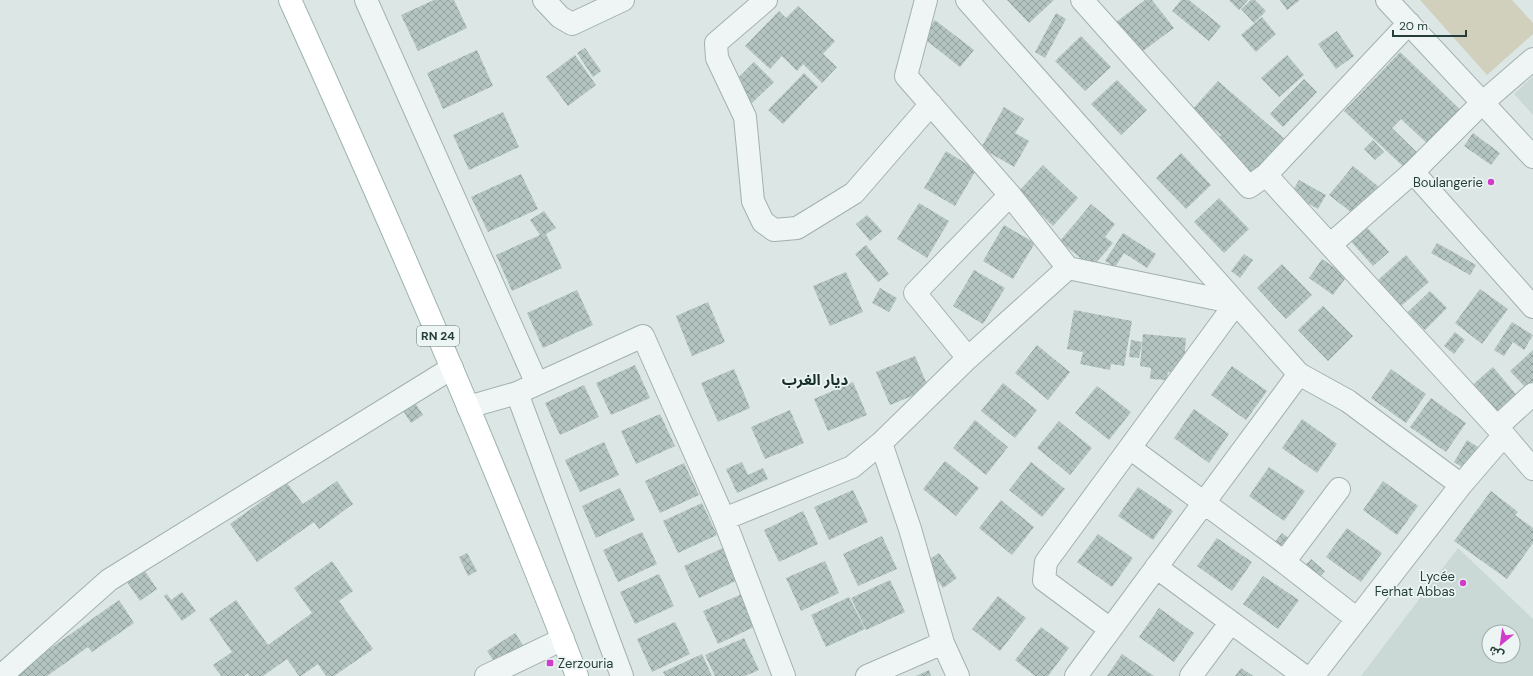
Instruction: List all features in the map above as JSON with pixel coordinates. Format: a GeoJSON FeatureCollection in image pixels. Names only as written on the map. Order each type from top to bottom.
{"type":"FeatureCollection","features":[{"type":"Feature","properties":{"kind":"main road","name":"RN 24"},"geometry":{"type":"LineString","coordinates":[[290,0],[346,122],[452,368],[577,676]]}},
{"type":"Feature","properties":{"kind":"street"},"geometry":{"type":"LineString","coordinates":[[366,0],[537,384]]}},
{"type":"Feature","properties":{"kind":"street"},"geometry":{"type":"LineString","coordinates":[[544,0],[560,17],[572,24],[623,0]]}},
{"type":"Feature","properties":{"kind":"street"},"geometry":{"type":"LineString","coordinates":[[766,0],[716,43],[717,58],[745,117],[754,201],[763,222],[774,230],[797,228],[854,193],[931,104]]}},
{"type":"Feature","properties":{"kind":"street"},"geometry":{"type":"LineString","coordinates":[[926,0],[906,76],[1010,195],[1068,268],[1236,302]]}},
{"type":"Feature","properties":{"kind":"street"},"geometry":{"type":"LineString","coordinates":[[967,0],[1299,374],[1348,401],[1461,485]]}},
{"type":"Feature","properties":{"kind":"street"},"geometry":{"type":"LineString","coordinates":[[1082,0],[1249,187],[1266,174],[1409,23]]}},
{"type":"Feature","properties":{"kind":"street"},"geometry":{"type":"LineString","coordinates":[[1387,0],[1533,157]]}},
{"type":"Feature","properties":{"kind":"street"},"geometry":{"type":"LineString","coordinates":[[1330,245],[1413,172],[1482,103],[1533,59]]}},
{"type":"Feature","properties":{"kind":"street"},"geometry":{"type":"LineString","coordinates":[[1413,172],[1533,307]]}},
{"type":"Feature","properties":{"kind":"street"},"geometry":{"type":"LineString","coordinates":[[1266,174],[1533,469]]}},
{"type":"Feature","properties":{"kind":"street"},"geometry":{"type":"LineString","coordinates":[[968,358],[914,292],[1010,195]]}},
{"type":"Feature","properties":{"kind":"street"},"geometry":{"type":"LineString","coordinates":[[724,519],[852,467],[881,443],[968,358],[1068,268]]}},
{"type":"Feature","properties":{"kind":"street"},"geometry":{"type":"LineString","coordinates":[[1110,629],[1044,580],[1046,562],[1236,302]]}},
{"type":"Feature","properties":{"kind":"street"},"geometry":{"type":"LineString","coordinates":[[468,407],[517,393],[643,336],[724,519],[784,676]]}},
{"type":"Feature","properties":{"kind":"street"},"geometry":{"type":"LineString","coordinates":[[1,676],[109,580],[452,368]]}},
{"type":"Feature","properties":{"kind":"street"},"geometry":{"type":"LineString","coordinates":[[1076,676],[1299,374]]}},
{"type":"Feature","properties":{"kind":"street"},"geometry":{"type":"LineString","coordinates":[[517,393],[622,676]]}},
{"type":"Feature","properties":{"kind":"street"},"geometry":{"type":"LineString","coordinates":[[1313,676],[1461,485],[1500,431],[1533,394]]}},
{"type":"Feature","properties":{"kind":"street"},"geometry":{"type":"LineString","coordinates":[[881,443],[910,529],[943,643],[958,676]]}},
{"type":"Feature","properties":{"kind":"street"},"geometry":{"type":"LineString","coordinates":[[1130,448],[1284,562],[1357,619]]}},
{"type":"Feature","properties":{"kind":"street"},"geometry":{"type":"LineString","coordinates":[[1284,562],[1339,489]]}},
{"type":"Feature","properties":{"kind":"street"},"geometry":{"type":"LineString","coordinates":[[1156,567],[1304,676]]}},
{"type":"Feature","properties":{"kind":"street"},"geometry":{"type":"LineString","coordinates":[[1191,676],[1230,622]]}},
{"type":"Feature","properties":{"kind":"street"},"geometry":{"type":"LineString","coordinates":[[486,676],[563,639]]}},
{"type":"Feature","properties":{"kind":"street"},"geometry":{"type":"LineString","coordinates":[[867,676],[943,643]]}},
{"type":"Feature","properties":{"kind":"shaded area"},"geometry":{"type":"Polygon","coordinates":[[[1533,76],[1533,115],[1514,94],[1533,76]]]}},
{"type":"Feature","properties":{"kind":"shaded area","name":"Lycée Ferhat Abbas"},"geometry":{"type":"Polygon","coordinates":[[[1458,548],[1533,619],[1533,676],[1361,676],[1458,548]]]}},
{"type":"Feature","properties":{"kind":"green space"},"geometry":{"type":"Polygon","coordinates":[[[1420,0],[1512,0],[1533,23],[1533,34],[1487,75],[1420,0]]]}},
{"type":"Feature","properties":{"kind":"building"},"geometry":{"type":"Polygon","coordinates":[[[434,0],[454,0],[467,28],[418,51],[401,15],[434,0]]]}},
{"type":"Feature","properties":{"kind":"building"},"geometry":{"type":"Polygon","coordinates":[[[1007,0],[1054,0],[1029,23],[1007,0]]]}},
{"type":"Feature","properties":{"kind":"building"},"geometry":{"type":"Polygon","coordinates":[[[1145,0],[1152,0],[1174,28],[1139,54],[1115,23],[1145,0]]]}},
{"type":"Feature","properties":{"kind":"building"},"geometry":{"type":"Polygon","coordinates":[[[1181,0],[1189,0],[1221,26],[1209,41],[1172,11],[1181,0]]]}},
{"type":"Feature","properties":{"kind":"building"},"geometry":{"type":"Polygon","coordinates":[[[1229,0],[1248,0],[1239,10],[1229,0]]]}},
{"type":"Feature","properties":{"kind":"building"},"geometry":{"type":"Polygon","coordinates":[[[1251,0],[1255,0],[1266,11],[1254,23],[1241,9],[1251,0]]]}},
{"type":"Feature","properties":{"kind":"building"},"geometry":{"type":"Polygon","coordinates":[[[1280,0],[1300,0],[1287,10],[1280,0]]]}},
{"type":"Feature","properties":{"kind":"building"},"geometry":{"type":"Polygon","coordinates":[[[798,6],[835,41],[823,54],[837,67],[822,83],[803,64],[797,71],[782,56],[770,69],[745,46],[779,11],[786,18],[798,6]]]}},
{"type":"Feature","properties":{"kind":"building"},"geometry":{"type":"Polygon","coordinates":[[[1056,13],[1066,19],[1045,58],[1035,52],[1056,13]]]}},
{"type":"Feature","properties":{"kind":"building"},"geometry":{"type":"Polygon","coordinates":[[[1262,17],[1276,34],[1256,52],[1241,35],[1262,17]]]}},
{"type":"Feature","properties":{"kind":"building"},"geometry":{"type":"Polygon","coordinates":[[[935,20],[974,50],[960,67],[922,37],[935,20]]]}},
{"type":"Feature","properties":{"kind":"building"},"geometry":{"type":"Polygon","coordinates":[[[1337,31],[1354,56],[1336,69],[1318,44],[1337,31]]]}},
{"type":"Feature","properties":{"kind":"building"},"geometry":{"type":"Polygon","coordinates":[[[1081,36],[1111,67],[1085,91],[1055,61],[1081,36]]]}},
{"type":"Feature","properties":{"kind":"building"},"geometry":{"type":"Polygon","coordinates":[[[585,48],[601,71],[593,77],[577,53],[585,48]]]}},
{"type":"Feature","properties":{"kind":"building"},"geometry":{"type":"Polygon","coordinates":[[[477,50],[493,86],[443,109],[427,73],[477,50]]]}},
{"type":"Feature","properties":{"kind":"building"},"geometry":{"type":"Polygon","coordinates":[[[1400,52],[1464,113],[1431,147],[1401,119],[1392,128],[1421,156],[1407,170],[1344,111],[1400,52]]]}},
{"type":"Feature","properties":{"kind":"building"},"geometry":{"type":"Polygon","coordinates":[[[575,55],[596,85],[568,106],[546,77],[575,55]]]}},
{"type":"Feature","properties":{"kind":"building"},"geometry":{"type":"Polygon","coordinates":[[[1287,55],[1304,75],[1279,97],[1261,78],[1287,55]]]}},
{"type":"Feature","properties":{"kind":"building"},"geometry":{"type":"Polygon","coordinates":[[[754,62],[774,82],[750,105],[731,85],[754,62]]]}},
{"type":"Feature","properties":{"kind":"building"},"geometry":{"type":"Polygon","coordinates":[[[804,73],[818,87],[783,124],[768,110],[804,73]]]}},
{"type":"Feature","properties":{"kind":"building"},"geometry":{"type":"Polygon","coordinates":[[[1304,79],[1317,92],[1283,127],[1270,114],[1304,79]]]}},
{"type":"Feature","properties":{"kind":"building"},"geometry":{"type":"Polygon","coordinates":[[[1117,80],[1147,110],[1121,135],[1091,104],[1117,80]]]}},
{"type":"Feature","properties":{"kind":"building"},"geometry":{"type":"Polygon","coordinates":[[[1218,81],[1286,140],[1252,179],[1212,145],[1221,135],[1192,110],[1218,81]]]}},
{"type":"Feature","properties":{"kind":"building"},"geometry":{"type":"Polygon","coordinates":[[[1004,107],[1024,119],[1015,133],[1029,141],[1014,167],[981,148],[1004,107]]]}},
{"type":"Feature","properties":{"kind":"building"},"geometry":{"type":"Polygon","coordinates":[[[503,112],[519,147],[469,170],[453,135],[503,112]]]}},
{"type":"Feature","properties":{"kind":"building"},"geometry":{"type":"Polygon","coordinates":[[[1473,133],[1500,153],[1491,165],[1464,146],[1473,133]]]}},
{"type":"Feature","properties":{"kind":"building"},"geometry":{"type":"Polygon","coordinates":[[[1373,140],[1384,152],[1375,160],[1364,149],[1373,140]]]}},
{"type":"Feature","properties":{"kind":"building"},"geometry":{"type":"Polygon","coordinates":[[[946,151],[976,170],[955,206],[924,188],[946,151]]]}},
{"type":"Feature","properties":{"kind":"building"},"geometry":{"type":"Polygon","coordinates":[[[1181,153],[1211,185],[1186,209],[1156,178],[1181,153]]]}},
{"type":"Feature","properties":{"kind":"building"},"geometry":{"type":"Polygon","coordinates":[[[1043,165],[1078,198],[1053,226],[1018,192],[1043,165]]]}},
{"type":"Feature","properties":{"kind":"building"},"geometry":{"type":"Polygon","coordinates":[[[1353,166],[1379,187],[1356,216],[1329,195],[1353,166]]]}},
{"type":"Feature","properties":{"kind":"building"},"geometry":{"type":"Polygon","coordinates":[[[521,174],[538,209],[488,232],[471,197],[521,174]]]}},
{"type":"Feature","properties":{"kind":"building"},"geometry":{"type":"Polygon","coordinates":[[[1299,180],[1326,195],[1318,209],[1291,194],[1299,180]]]}},
{"type":"Feature","properties":{"kind":"building"},"geometry":{"type":"Polygon","coordinates":[[[1219,198],[1249,229],[1224,253],[1194,222],[1219,198]]]}},
{"type":"Feature","properties":{"kind":"building"},"geometry":{"type":"Polygon","coordinates":[[[919,203],[949,221],[927,258],[897,239],[919,203]]]}},
{"type":"Feature","properties":{"kind":"building"},"geometry":{"type":"Polygon","coordinates":[[[1091,204],[1115,224],[1105,237],[1113,243],[1092,268],[1060,241],[1091,204]]]}},
{"type":"Feature","properties":{"kind":"building"},"geometry":{"type":"Polygon","coordinates":[[[544,211],[556,228],[546,234],[562,268],[512,291],[496,255],[540,235],[530,220],[544,211]]]}},
{"type":"Feature","properties":{"kind":"building"},"geometry":{"type":"Polygon","coordinates":[[[867,215],[882,231],[870,241],[856,224],[867,215]]]}},
{"type":"Feature","properties":{"kind":"building"},"geometry":{"type":"Polygon","coordinates":[[[1363,223],[1389,252],[1373,266],[1347,237],[1363,223]]]}},
{"type":"Feature","properties":{"kind":"building"},"geometry":{"type":"Polygon","coordinates":[[[1004,225],[1035,243],[1013,279],[983,261],[1004,225]]]}},
{"type":"Feature","properties":{"kind":"building"},"geometry":{"type":"Polygon","coordinates":[[[1123,233],[1156,254],[1147,268],[1124,253],[1115,267],[1105,261],[1123,233]]]}},
{"type":"Feature","properties":{"kind":"building"},"geometry":{"type":"Polygon","coordinates":[[[1437,243],[1476,265],[1470,275],[1431,253],[1437,243]]]}},
{"type":"Feature","properties":{"kind":"building"},"geometry":{"type":"Polygon","coordinates":[[[866,245],[889,274],[878,282],[855,254],[866,245]]]}},
{"type":"Feature","properties":{"kind":"building"},"geometry":{"type":"Polygon","coordinates":[[[1244,254],[1253,260],[1240,278],[1231,271],[1244,254]]]}},
{"type":"Feature","properties":{"kind":"building"},"geometry":{"type":"Polygon","coordinates":[[[1406,255],[1429,282],[1401,306],[1378,280],[1406,255]]]}},
{"type":"Feature","properties":{"kind":"building"},"geometry":{"type":"Polygon","coordinates":[[[1322,259],[1347,276],[1333,295],[1309,278],[1322,259]]]}},
{"type":"Feature","properties":{"kind":"building"},"geometry":{"type":"Polygon","coordinates":[[[1282,264],[1312,295],[1286,319],[1257,288],[1282,264]]]}},
{"type":"Feature","properties":{"kind":"building"},"geometry":{"type":"Polygon","coordinates":[[[974,270],[1005,288],[983,324],[953,306],[974,270]]]}},
{"type":"Feature","properties":{"kind":"building"},"geometry":{"type":"Polygon","coordinates":[[[846,272],[863,312],[830,326],[813,286],[846,272]]]}},
{"type":"Feature","properties":{"kind":"building"},"geometry":{"type":"Polygon","coordinates":[[[880,288],[897,298],[889,312],[872,303],[880,288]]]}},
{"type":"Feature","properties":{"kind":"building"},"geometry":{"type":"Polygon","coordinates":[[[1480,289],[1508,309],[1482,344],[1455,323],[1480,289]]]}},
{"type":"Feature","properties":{"kind":"building"},"geometry":{"type":"Polygon","coordinates":[[[577,290],[593,325],[543,348],[527,313],[577,290]]]}},
{"type":"Feature","properties":{"kind":"building"},"geometry":{"type":"Polygon","coordinates":[[[1430,291],[1447,308],[1425,330],[1408,312],[1430,291]]]}},
{"type":"Feature","properties":{"kind":"building"},"geometry":{"type":"Polygon","coordinates":[[[708,302],[725,342],[692,356],[676,316],[708,302]]]}},
{"type":"Feature","properties":{"kind":"building"},"geometry":{"type":"Polygon","coordinates":[[[1323,306],[1353,336],[1328,361],[1298,330],[1323,306]]]}},
{"type":"Feature","properties":{"kind":"building"},"geometry":{"type":"Polygon","coordinates":[[[1074,310],[1132,321],[1124,366],[1111,364],[1110,370],[1080,364],[1083,352],[1067,349],[1074,310]]]}},
{"type":"Feature","properties":{"kind":"building"},"geometry":{"type":"Polygon","coordinates":[[[1512,322],[1533,335],[1524,350],[1513,342],[1504,356],[1494,350],[1512,322]]]}},
{"type":"Feature","properties":{"kind":"building"},"geometry":{"type":"Polygon","coordinates":[[[1455,332],[1465,340],[1454,354],[1444,346],[1455,332]]]}},
{"type":"Feature","properties":{"kind":"building"},"geometry":{"type":"Polygon","coordinates":[[[1143,334],[1186,338],[1183,374],[1168,372],[1167,380],[1150,379],[1151,368],[1140,366],[1143,334]]]}},
{"type":"Feature","properties":{"kind":"building"},"geometry":{"type":"Polygon","coordinates":[[[1131,340],[1142,342],[1139,358],[1129,357],[1131,340]]]}},
{"type":"Feature","properties":{"kind":"building"},"geometry":{"type":"Polygon","coordinates":[[[1037,345],[1070,372],[1048,400],[1015,373],[1037,345]]]}},
{"type":"Feature","properties":{"kind":"building"},"geometry":{"type":"Polygon","coordinates":[[[1533,350],[1533,384],[1527,389],[1510,371],[1533,350]]]}},
{"type":"Feature","properties":{"kind":"building"},"geometry":{"type":"Polygon","coordinates":[[[915,356],[929,389],[890,405],[876,372],[915,356]]]}},
{"type":"Feature","properties":{"kind":"building"},"geometry":{"type":"Polygon","coordinates":[[[635,365],[650,398],[611,415],[596,383],[635,365]]]}},
{"type":"Feature","properties":{"kind":"building"},"geometry":{"type":"Polygon","coordinates":[[[1232,366],[1267,391],[1246,420],[1211,395],[1232,366]]]}},
{"type":"Feature","properties":{"kind":"building"},"geometry":{"type":"Polygon","coordinates":[[[1493,367],[1520,399],[1495,420],[1468,389],[1493,367]]]}},
{"type":"Feature","properties":{"kind":"building"},"geometry":{"type":"Polygon","coordinates":[[[734,369],[750,408],[718,422],[701,383],[734,369]]]}},
{"type":"Feature","properties":{"kind":"building"},"geometry":{"type":"Polygon","coordinates":[[[1391,369],[1426,394],[1406,423],[1371,398],[1391,369]]]}},
{"type":"Feature","properties":{"kind":"building"},"geometry":{"type":"Polygon","coordinates":[[[853,382],[867,415],[828,431],[814,399],[853,382]]]}},
{"type":"Feature","properties":{"kind":"building"},"geometry":{"type":"Polygon","coordinates":[[[1003,383],[1037,410],[1015,438],[981,411],[1003,383]]]}},
{"type":"Feature","properties":{"kind":"building"},"geometry":{"type":"Polygon","coordinates":[[[584,385],[599,417],[560,435],[545,403],[584,385]]]}},
{"type":"Feature","properties":{"kind":"building"},"geometry":{"type":"Polygon","coordinates":[[[1097,386],[1131,412],[1109,440],[1075,413],[1097,386]]]}},
{"type":"Feature","properties":{"kind":"building"},"geometry":{"type":"Polygon","coordinates":[[[410,395],[423,415],[411,423],[398,403],[410,395]]]}},
{"type":"Feature","properties":{"kind":"building"},"geometry":{"type":"Polygon","coordinates":[[[1431,398],[1466,423],[1446,452],[1410,427],[1431,398]]]}},
{"type":"Feature","properties":{"kind":"building"},"geometry":{"type":"Polygon","coordinates":[[[1194,409],[1229,434],[1209,463],[1174,438],[1194,409]]]}},
{"type":"Feature","properties":{"kind":"building"},"geometry":{"type":"Polygon","coordinates":[[[790,410],[804,443],[765,459],[751,427],[790,410]]]}},
{"type":"Feature","properties":{"kind":"building"},"geometry":{"type":"Polygon","coordinates":[[[660,414],[675,446],[636,464],[621,431],[660,414]]]}},
{"type":"Feature","properties":{"kind":"building"},"geometry":{"type":"Polygon","coordinates":[[[1302,419],[1337,444],[1317,473],[1282,448],[1302,419]]]}},
{"type":"Feature","properties":{"kind":"building"},"geometry":{"type":"Polygon","coordinates":[[[975,420],[1008,447],[986,475],[953,448],[975,420]]]}},
{"type":"Feature","properties":{"kind":"building"},"geometry":{"type":"Polygon","coordinates":[[[1059,421],[1092,448],[1070,475],[1037,448],[1059,421]]]}},
{"type":"Feature","properties":{"kind":"building"},"geometry":{"type":"Polygon","coordinates":[[[1467,440],[1478,447],[1465,469],[1454,462],[1467,440]]]}},
{"type":"Feature","properties":{"kind":"building"},"geometry":{"type":"Polygon","coordinates":[[[604,442],[619,475],[580,492],[565,460],[604,442]]]}},
{"type":"Feature","properties":{"kind":"building"},"geometry":{"type":"Polygon","coordinates":[[[945,461],[979,488],[956,516],[923,489],[945,461]]]}},
{"type":"Feature","properties":{"kind":"building"},"geometry":{"type":"Polygon","coordinates":[[[742,462],[748,475],[763,468],[768,479],[737,493],[726,469],[742,462]]]}},
{"type":"Feature","properties":{"kind":"building"},"geometry":{"type":"Polygon","coordinates":[[[1031,462],[1065,489],[1042,517],[1009,490],[1031,462]]]}},
{"type":"Feature","properties":{"kind":"building"},"geometry":{"type":"Polygon","coordinates":[[[684,463],[699,495],[660,513],[645,481],[684,463]]]}},
{"type":"Feature","properties":{"kind":"building"},"geometry":{"type":"Polygon","coordinates":[[[1269,467],[1305,491],[1284,521],[1249,496],[1269,467]]]}},
{"type":"Feature","properties":{"kind":"building"},"geometry":{"type":"Polygon","coordinates":[[[337,481],[353,504],[319,529],[314,522],[257,562],[230,524],[287,483],[303,504],[337,481]]]}},
{"type":"Feature","properties":{"kind":"building"},"geometry":{"type":"Polygon","coordinates":[[[1383,481],[1418,506],[1397,535],[1363,510],[1383,481]]]}},
{"type":"Feature","properties":{"kind":"building"},"geometry":{"type":"Polygon","coordinates":[[[1138,487],[1173,511],[1153,540],[1118,516],[1138,487]]]}},
{"type":"Feature","properties":{"kind":"building"},"geometry":{"type":"Polygon","coordinates":[[[620,488],[635,520],[596,538],[582,506],[620,488]]]}},
{"type":"Feature","properties":{"kind":"building"},"geometry":{"type":"Polygon","coordinates":[[[853,490],[868,522],[829,540],[814,507],[853,490]]]}},
{"type":"Feature","properties":{"kind":"building"},"geometry":{"type":"Polygon","coordinates":[[[1491,491],[1518,512],[1515,515],[1533,528],[1533,543],[1507,579],[1454,541],[1491,491]]]}},
{"type":"Feature","properties":{"kind":"building"},"geometry":{"type":"Polygon","coordinates":[[[1001,500],[1034,527],[1012,555],[979,528],[1001,500]]]}},
{"type":"Feature","properties":{"kind":"building"},"geometry":{"type":"Polygon","coordinates":[[[702,503],[717,535],[678,553],[663,521],[702,503]]]}},
{"type":"Feature","properties":{"kind":"building"},"geometry":{"type":"Polygon","coordinates":[[[803,511],[818,544],[779,562],[764,530],[803,511]]]}},
{"type":"Feature","properties":{"kind":"building"},"geometry":{"type":"Polygon","coordinates":[[[1347,528],[1382,553],[1361,582],[1326,557],[1347,528]]]}},
{"type":"Feature","properties":{"kind":"building"},"geometry":{"type":"Polygon","coordinates":[[[642,532],[657,564],[618,582],[603,550],[642,532]]]}},
{"type":"Feature","properties":{"kind":"building"},"geometry":{"type":"Polygon","coordinates":[[[1282,533],[1293,541],[1282,555],[1271,547],[1282,533]]]}},
{"type":"Feature","properties":{"kind":"building"},"geometry":{"type":"Polygon","coordinates":[[[1098,534],[1133,558],[1112,587],[1077,562],[1098,534]]]}},
{"type":"Feature","properties":{"kind":"building"},"geometry":{"type":"Polygon","coordinates":[[[882,536],[897,569],[858,586],[843,554],[882,536]]]}},
{"type":"Feature","properties":{"kind":"building"},"geometry":{"type":"Polygon","coordinates":[[[1217,538],[1252,562],[1232,591],[1197,566],[1217,538]]]}},
{"type":"Feature","properties":{"kind":"building"},"geometry":{"type":"Polygon","coordinates":[[[723,548],[738,580],[699,598],[684,566],[723,548]]]}},
{"type":"Feature","properties":{"kind":"building"},"geometry":{"type":"Polygon","coordinates":[[[467,553],[477,571],[468,576],[459,557],[467,553]]]}},
{"type":"Feature","properties":{"kind":"building"},"geometry":{"type":"Polygon","coordinates":[[[939,553],[957,578],[943,588],[925,562],[939,553]]]}},
{"type":"Feature","properties":{"kind":"building"},"geometry":{"type":"Polygon","coordinates":[[[1311,559],[1325,571],[1314,583],[1300,571],[1311,559]]]}},
{"type":"Feature","properties":{"kind":"building"},"geometry":{"type":"Polygon","coordinates":[[[332,561],[353,591],[339,601],[373,649],[334,676],[326,676],[318,664],[299,676],[287,659],[263,676],[249,676],[248,673],[244,676],[221,676],[213,665],[232,652],[209,619],[236,600],[268,645],[312,613],[294,588],[332,561]]]}},
{"type":"Feature","properties":{"kind":"building"},"geometry":{"type":"Polygon","coordinates":[[[825,561],[839,593],[801,611],[786,578],[825,561]]]}},
{"type":"Feature","properties":{"kind":"building"},"geometry":{"type":"Polygon","coordinates":[[[140,564],[157,589],[140,601],[123,576],[140,564]]]}},
{"type":"Feature","properties":{"kind":"building"},"geometry":{"type":"Polygon","coordinates":[[[659,574],[674,606],[635,624],[620,592],[659,574]]]}},
{"type":"Feature","properties":{"kind":"building"},"geometry":{"type":"Polygon","coordinates":[[[1263,576],[1299,600],[1278,629],[1243,604],[1263,576]]]}},
{"type":"Feature","properties":{"kind":"building"},"geometry":{"type":"Polygon","coordinates":[[[890,580],[905,612],[866,630],[851,598],[890,580]]]}},
{"type":"Feature","properties":{"kind":"building"},"geometry":{"type":"Polygon","coordinates":[[[182,592],[196,611],[182,621],[164,596],[167,594],[171,600],[182,592]]]}},
{"type":"Feature","properties":{"kind":"building"},"geometry":{"type":"Polygon","coordinates":[[[742,594],[756,626],[718,644],[703,611],[742,594]]]}},
{"type":"Feature","properties":{"kind":"building"},"geometry":{"type":"Polygon","coordinates":[[[998,596],[1026,618],[1000,651],[972,629],[998,596]]]}},
{"type":"Feature","properties":{"kind":"building"},"geometry":{"type":"Polygon","coordinates":[[[849,597],[865,629],[826,647],[811,615],[849,597]]]}},
{"type":"Feature","properties":{"kind":"building"},"geometry":{"type":"Polygon","coordinates":[[[119,600],[134,623],[92,652],[88,647],[47,676],[11,676],[119,600]]]}},
{"type":"Feature","properties":{"kind":"building"},"geometry":{"type":"Polygon","coordinates":[[[1159,608],[1194,633],[1174,662],[1139,637],[1159,608]]]}},
{"type":"Feature","properties":{"kind":"building"},"geometry":{"type":"Polygon","coordinates":[[[675,622],[690,654],[652,672],[637,639],[675,622]]]}},
{"type":"Feature","properties":{"kind":"building"},"geometry":{"type":"Polygon","coordinates":[[[1041,627],[1069,648],[1048,676],[1035,676],[1015,660],[1041,627]]]}},
{"type":"Feature","properties":{"kind":"building"},"geometry":{"type":"Polygon","coordinates":[[[515,633],[527,651],[499,669],[487,651],[515,633]]]}},
{"type":"Feature","properties":{"kind":"building"},"geometry":{"type":"Polygon","coordinates":[[[744,638],[759,670],[745,676],[715,676],[705,655],[744,638]]]}},
{"type":"Feature","properties":{"kind":"building"},"geometry":{"type":"Polygon","coordinates":[[[702,654],[712,676],[665,676],[663,672],[702,654]]]}},
{"type":"Feature","properties":{"kind":"building"},"geometry":{"type":"Polygon","coordinates":[[[1122,654],[1154,676],[1107,676],[1122,654]]]}},
{"type":"Feature","properties":{"kind":"building"},"geometry":{"type":"Polygon","coordinates":[[[1241,668],[1253,676],[1235,676],[1241,668]]]}},
{"type":"Feature","properties":{"kind":"building"},"geometry":{"type":"Polygon","coordinates":[[[929,670],[931,676],[916,676],[929,670]]]}},
{"type":"Feature","properties":{"kind":"place","name":"Boulangerie"},"geometry":{"type":"Point","coordinates":[1491,182]}},
{"type":"Feature","properties":{"kind":"place","name":"Lycée Ferhat Abbas"},"geometry":{"type":"Point","coordinates":[1463,583]}},
{"type":"Feature","properties":{"kind":"place","name":"Zerzouria"},"geometry":{"type":"Point","coordinates":[550,663]}},
{"type":"Feature","properties":{"kind":"district","name":"ديار الغرب"},"geometry":{"type":"Point","coordinates":[815,380]}}]}
